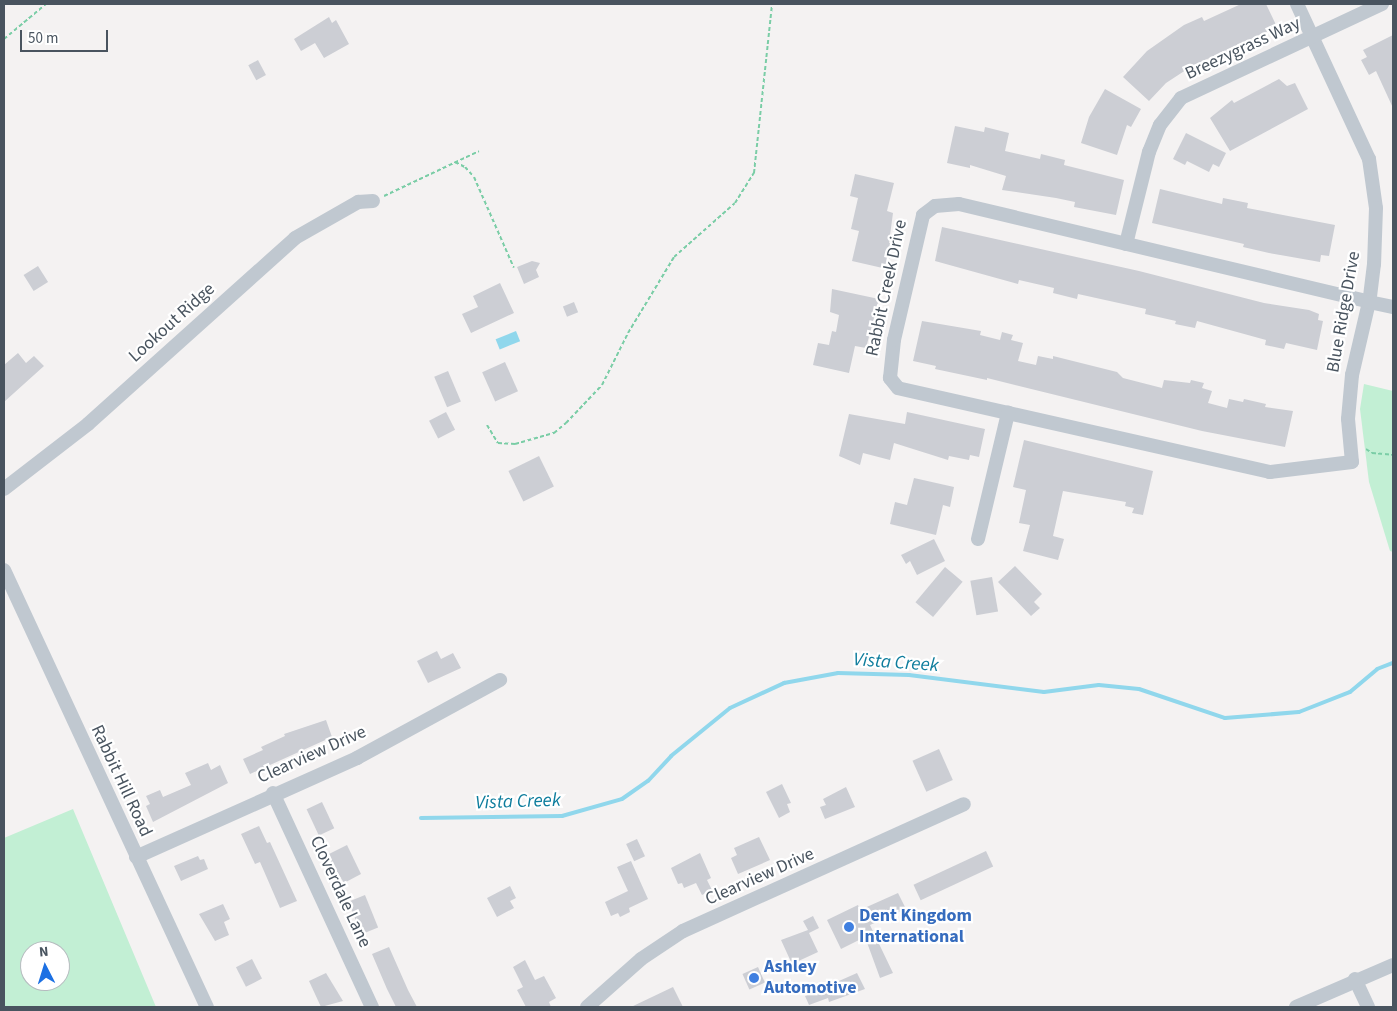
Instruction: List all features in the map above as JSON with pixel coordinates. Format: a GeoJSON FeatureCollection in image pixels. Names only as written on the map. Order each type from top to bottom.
{"type":"FeatureCollection","features":[{"type":"Feature","properties":{"kind":"street","name":"Blue Ridge Drive"},"geometry":{"type":"LineString","coordinates":[[1296,4],[1369,159],[1376,208],[1374,264],[1369,302],[1352,375],[1348,419],[1352,462]]}},
{"type":"Feature","properties":{"kind":"street","name":"Breezygrass Way"},"geometry":{"type":"LineString","coordinates":[[1126,244],[1149,152],[1160,125],[1182,98],[1382,4]]}},
{"type":"Feature","properties":{"kind":"street","name":"Lookout Ridge"},"geometry":{"type":"LineString","coordinates":[[4,489],[88,424],[295,238],[358,202],[373,201]]}},
{"type":"Feature","properties":{"kind":"street","name":"Rabbit Creek Drive"},"geometry":{"type":"LineString","coordinates":[[1352,462],[1270,472],[898,388],[890,378],[894,340],[923,215],[935,206],[959,204],[1393,307]]}},
{"type":"Feature","properties":{"kind":"street"},"geometry":{"type":"LineString","coordinates":[[978,539],[1008,413]]}},
{"type":"Feature","properties":{"kind":"street","name":"Rabbit Hill Road"},"geometry":{"type":"LineString","coordinates":[[4,570],[136,857],[208,1007]]}},
{"type":"Feature","properties":{"kind":"street","name":"Clearview Drive"},"geometry":{"type":"LineString","coordinates":[[136,857],[273,793],[357,758],[500,680]]}},
{"type":"Feature","properties":{"kind":"street","name":"Cloverdale Lane"},"geometry":{"type":"LineString","coordinates":[[273,793],[372,1007]]}},
{"type":"Feature","properties":{"kind":"street","name":"Clearview Drive"},"geometry":{"type":"LineString","coordinates":[[586,1007],[647,954],[683,931],[964,804]]}},
{"type":"Feature","properties":{"kind":"street"},"geometry":{"type":"LineString","coordinates":[[1296,1007],[1355,979],[1393,964]]}},
{"type":"Feature","properties":{"kind":"street"},"geometry":{"type":"LineString","coordinates":[[1355,979],[1368,1007]]}},
{"type":"Feature","properties":{"kind":"path"},"geometry":{"type":"LineString","coordinates":[[4,39],[46,4]]}},
{"type":"Feature","properties":{"kind":"path"},"geometry":{"type":"LineString","coordinates":[[487,426],[498,443],[515,444],[554,433],[566,423],[602,385],[628,333],[674,257],[735,204],[754,173],[772,4]]}},
{"type":"Feature","properties":{"kind":"path"},"geometry":{"type":"LineString","coordinates":[[373,201],[479,151]]}},
{"type":"Feature","properties":{"kind":"path"},"geometry":{"type":"LineString","coordinates":[[455,162],[465,167],[474,177],[514,268]]}},
{"type":"Feature","properties":{"kind":"path"},"geometry":{"type":"LineString","coordinates":[[1366,448],[1372,453],[1393,455]]}},
{"type":"Feature","properties":{"kind":"green space"},"geometry":{"type":"Polygon","coordinates":[[[1364,384],[1393,391],[1393,552],[1390,551],[1369,482],[1360,409],[1364,384]]]}},
{"type":"Feature","properties":{"kind":"green space"},"geometry":{"type":"Polygon","coordinates":[[[73,809],[156,1007],[4,1007],[4,838],[73,809]]]}},
{"type":"Feature","properties":{"kind":"water"},"geometry":{"type":"Polygon","coordinates":[[[516,331],[520,341],[500,349],[496,339],[516,331]]]}},
{"type":"Feature","properties":{"kind":"building"},"geometry":{"type":"Polygon","coordinates":[[[1241,4],[1266,4],[1277,27],[1192,66],[1166,83],[1149,101],[1123,77],[1147,51],[1184,25],[1202,17],[1204,21],[1241,4]]]}},
{"type":"Feature","properties":{"kind":"building"},"geometry":{"type":"Polygon","coordinates":[[[329,17],[332,23],[336,20],[349,44],[324,58],[315,43],[301,51],[294,39],[329,17]]]}},
{"type":"Feature","properties":{"kind":"building"},"geometry":{"type":"Polygon","coordinates":[[[1393,35],[1393,108],[1376,71],[1369,75],[1361,60],[1367,57],[1363,50],[1393,35]]]}},
{"type":"Feature","properties":{"kind":"building"},"geometry":{"type":"Polygon","coordinates":[[[258,60],[266,75],[256,80],[248,65],[258,60]]]}},
{"type":"Feature","properties":{"kind":"building"},"geometry":{"type":"Polygon","coordinates":[[[1279,79],[1287,86],[1295,83],[1308,109],[1230,151],[1210,118],[1232,100],[1234,103],[1279,79]]]}},
{"type":"Feature","properties":{"kind":"building"},"geometry":{"type":"Polygon","coordinates":[[[1105,89],[1141,109],[1131,127],[1127,125],[1117,155],[1081,143],[1089,117],[1105,89]]]}},
{"type":"Feature","properties":{"kind":"building"},"geometry":{"type":"Polygon","coordinates":[[[955,126],[984,132],[985,127],[1009,133],[1005,151],[1040,159],[1041,154],[1065,160],[1064,165],[1124,180],[1116,215],[1074,207],[1075,202],[1002,190],[1006,176],[970,165],[970,168],[947,163],[955,126]]]}},
{"type":"Feature","properties":{"kind":"building"},"geometry":{"type":"Polygon","coordinates":[[[1186,133],[1226,153],[1219,167],[1213,164],[1209,172],[1187,161],[1185,165],[1173,159],[1186,133]]]}},
{"type":"Feature","properties":{"kind":"building"},"geometry":{"type":"Polygon","coordinates":[[[855,174],[894,183],[887,211],[893,213],[889,243],[893,244],[887,269],[852,261],[859,231],[851,229],[858,198],[850,196],[855,174]]]}},
{"type":"Feature","properties":{"kind":"building"},"geometry":{"type":"Polygon","coordinates":[[[1160,189],[1222,204],[1223,198],[1248,203],[1247,208],[1335,225],[1329,256],[1321,255],[1320,262],[1269,253],[1243,247],[1244,244],[1152,223],[1160,189]]]}},
{"type":"Feature","properties":{"kind":"building"},"geometry":{"type":"Polygon","coordinates":[[[942,227],[1139,271],[1264,303],[1309,310],[1319,314],[1318,320],[1323,321],[1317,350],[1286,343],[1284,349],[1265,345],[1266,340],[1197,321],[1195,328],[1175,324],[1176,321],[1145,314],[1146,309],[1078,294],[1077,299],[1053,293],[1054,288],[1019,280],[1018,284],[935,261],[942,227]]]}},
{"type":"Feature","properties":{"kind":"building"},"geometry":{"type":"Polygon","coordinates":[[[532,261],[540,263],[536,270],[539,277],[524,284],[517,267],[532,261]]]}},
{"type":"Feature","properties":{"kind":"building"},"geometry":{"type":"Polygon","coordinates":[[[38,266],[48,282],[34,291],[24,275],[38,266]]]}},
{"type":"Feature","properties":{"kind":"building"},"geometry":{"type":"Polygon","coordinates":[[[500,283],[514,313],[471,333],[462,314],[478,307],[473,296],[500,283]]]}},
{"type":"Feature","properties":{"kind":"building"},"geometry":{"type":"Polygon","coordinates":[[[832,289],[879,299],[866,348],[855,346],[849,373],[813,365],[818,343],[829,345],[832,331],[836,332],[839,315],[830,312],[832,289]]]}},
{"type":"Feature","properties":{"kind":"building"},"geometry":{"type":"Polygon","coordinates":[[[574,302],[578,312],[567,317],[563,306],[574,302]]]}},
{"type":"Feature","properties":{"kind":"building"},"geometry":{"type":"Polygon","coordinates":[[[922,321],[981,331],[980,335],[1000,340],[1002,332],[1013,335],[1011,340],[1023,343],[1018,361],[1036,365],[1038,356],[1053,359],[1053,356],[1117,372],[1123,378],[1162,388],[1164,380],[1190,383],[1191,380],[1204,383],[1202,388],[1212,391],[1208,403],[1227,408],[1229,399],[1243,402],[1244,399],[1266,404],[1265,407],[1293,411],[1285,447],[1202,431],[987,378],[987,380],[935,369],[936,366],[913,361],[922,321]]]}},
{"type":"Feature","properties":{"kind":"building"},"geometry":{"type":"Polygon","coordinates":[[[18,353],[26,363],[34,356],[44,366],[4,402],[4,365],[18,353]]]}},
{"type":"Feature","properties":{"kind":"building"},"geometry":{"type":"Polygon","coordinates":[[[505,362],[518,391],[495,401],[482,372],[505,362]]]}},
{"type":"Feature","properties":{"kind":"building"},"geometry":{"type":"Polygon","coordinates":[[[448,371],[461,401],[447,407],[434,377],[448,371]]]}},
{"type":"Feature","properties":{"kind":"building"},"geometry":{"type":"Polygon","coordinates":[[[446,412],[455,430],[438,438],[429,421],[446,412]]]}},
{"type":"Feature","properties":{"kind":"building"},"geometry":{"type":"Polygon","coordinates":[[[907,412],[985,429],[979,457],[970,455],[969,460],[949,456],[948,460],[894,443],[890,460],[863,453],[860,465],[839,456],[849,414],[905,424],[907,412]]]}},
{"type":"Feature","properties":{"kind":"building"},"geometry":{"type":"Polygon","coordinates":[[[1024,440],[1153,471],[1143,515],[1132,513],[1134,508],[1125,506],[1126,502],[1063,491],[1053,536],[1064,539],[1058,560],[1023,551],[1030,525],[1019,523],[1026,490],[1013,487],[1024,440]]]}},
{"type":"Feature","properties":{"kind":"building"},"geometry":{"type":"Polygon","coordinates":[[[539,456],[554,487],[523,501],[508,471],[539,456]]]}},
{"type":"Feature","properties":{"kind":"building"},"geometry":{"type":"Polygon","coordinates":[[[914,478],[954,487],[950,507],[943,505],[936,535],[890,524],[895,502],[907,505],[914,478]]]}},
{"type":"Feature","properties":{"kind":"building"},"geometry":{"type":"Polygon","coordinates":[[[934,539],[945,561],[917,575],[910,561],[906,564],[901,555],[934,539]]]}},
{"type":"Feature","properties":{"kind":"building"},"geometry":{"type":"Polygon","coordinates":[[[1015,566],[1042,594],[1034,602],[1040,608],[1031,616],[998,582],[1015,566]]]}},
{"type":"Feature","properties":{"kind":"building"},"geometry":{"type":"Polygon","coordinates":[[[945,567],[963,582],[933,617],[915,602],[945,567]]]}},
{"type":"Feature","properties":{"kind":"building"},"geometry":{"type":"Polygon","coordinates":[[[992,577],[998,611],[976,615],[970,581],[992,577]]]}},
{"type":"Feature","properties":{"kind":"building"},"geometry":{"type":"Polygon","coordinates":[[[437,651],[441,659],[453,653],[461,668],[428,683],[417,661],[437,651]]]}},
{"type":"Feature","properties":{"kind":"building"},"geometry":{"type":"Polygon","coordinates":[[[326,720],[332,737],[250,774],[243,759],[263,750],[261,747],[285,736],[284,734],[326,720]]]}},
{"type":"Feature","properties":{"kind":"building"},"geometry":{"type":"Polygon","coordinates":[[[939,749],[953,780],[926,792],[913,761],[939,749]]]}},
{"type":"Feature","properties":{"kind":"building"},"geometry":{"type":"Polygon","coordinates":[[[208,763],[211,770],[220,765],[228,783],[153,822],[146,806],[150,804],[146,796],[160,790],[163,797],[191,785],[185,773],[208,763]]]}},
{"type":"Feature","properties":{"kind":"building"},"geometry":{"type":"Polygon","coordinates":[[[782,784],[791,803],[787,804],[790,812],[779,818],[766,792],[782,784]]]}},
{"type":"Feature","properties":{"kind":"building"},"geometry":{"type":"Polygon","coordinates":[[[846,787],[855,807],[825,819],[820,807],[826,805],[823,799],[846,787]]]}},
{"type":"Feature","properties":{"kind":"building"},"geometry":{"type":"Polygon","coordinates":[[[322,802],[334,828],[319,835],[307,809],[322,802]]]}},
{"type":"Feature","properties":{"kind":"building"},"geometry":{"type":"Polygon","coordinates":[[[259,826],[267,843],[270,842],[297,901],[280,908],[260,862],[255,864],[241,834],[259,826]]]}},
{"type":"Feature","properties":{"kind":"building"},"geometry":{"type":"Polygon","coordinates":[[[759,837],[770,860],[738,874],[731,858],[737,855],[734,848],[759,837]]]}},
{"type":"Feature","properties":{"kind":"building"},"geometry":{"type":"Polygon","coordinates":[[[637,839],[645,856],[634,861],[626,844],[637,839]]]}},
{"type":"Feature","properties":{"kind":"building"},"geometry":{"type":"Polygon","coordinates":[[[347,845],[361,874],[344,883],[327,855],[347,845]]]}},
{"type":"Feature","properties":{"kind":"building"},"geometry":{"type":"Polygon","coordinates":[[[986,851],[993,866],[921,900],[913,885],[986,851]]]}},
{"type":"Feature","properties":{"kind":"building"},"geometry":{"type":"Polygon","coordinates":[[[700,853],[711,878],[707,880],[712,890],[702,895],[696,883],[684,888],[682,883],[678,884],[671,868],[700,853]]]}},
{"type":"Feature","properties":{"kind":"building"},"geometry":{"type":"Polygon","coordinates":[[[198,856],[200,860],[204,859],[208,869],[181,881],[174,866],[198,856]]]}},
{"type":"Feature","properties":{"kind":"building"},"geometry":{"type":"Polygon","coordinates":[[[631,861],[648,899],[629,908],[630,912],[620,917],[618,913],[611,916],[605,902],[628,891],[617,867],[631,861]]]}},
{"type":"Feature","properties":{"kind":"building"},"geometry":{"type":"Polygon","coordinates":[[[510,886],[516,898],[510,901],[514,908],[497,917],[487,898],[510,886]]]}},
{"type":"Feature","properties":{"kind":"building"},"geometry":{"type":"Polygon","coordinates":[[[898,893],[906,909],[870,925],[893,973],[880,978],[865,937],[841,949],[827,920],[858,905],[860,910],[898,893]]]}},
{"type":"Feature","properties":{"kind":"building"},"geometry":{"type":"Polygon","coordinates":[[[365,895],[378,927],[361,934],[348,902],[365,895]]]}},
{"type":"Feature","properties":{"kind":"building"},"geometry":{"type":"Polygon","coordinates":[[[223,904],[230,919],[224,922],[229,935],[215,941],[199,914],[223,904]]]}},
{"type":"Feature","properties":{"kind":"building"},"geometry":{"type":"Polygon","coordinates":[[[813,916],[819,928],[809,933],[818,952],[792,964],[781,940],[808,930],[803,921],[813,916]]]}},
{"type":"Feature","properties":{"kind":"building"},"geometry":{"type":"Polygon","coordinates":[[[389,947],[417,1007],[396,1007],[387,989],[372,954],[389,947]]]}},
{"type":"Feature","properties":{"kind":"building"},"geometry":{"type":"Polygon","coordinates":[[[252,959],[262,979],[246,987],[236,967],[252,959]]]}},
{"type":"Feature","properties":{"kind":"building"},"geometry":{"type":"Polygon","coordinates":[[[525,960],[535,980],[544,976],[556,998],[549,1002],[551,1007],[526,1007],[517,990],[523,987],[513,967],[525,960]]]}},
{"type":"Feature","properties":{"kind":"building"},"geometry":{"type":"Polygon","coordinates":[[[758,967],[765,983],[749,989],[742,974],[758,967]]]}},
{"type":"Feature","properties":{"kind":"building"},"geometry":{"type":"Polygon","coordinates":[[[326,973],[343,1001],[321,1007],[309,981],[326,973]]]}},
{"type":"Feature","properties":{"kind":"building"},"geometry":{"type":"Polygon","coordinates":[[[857,973],[865,989],[829,1002],[828,998],[809,1005],[805,996],[857,973]]]}},
{"type":"Feature","properties":{"kind":"building"},"geometry":{"type":"Polygon","coordinates":[[[673,987],[683,1007],[631,1007],[673,987]]]}},
{"type":"Feature","properties":{"kind":"waterway","name":"Vista Creek"},"geometry":{"type":"LineString","coordinates":[[421,818],[562,816],[622,799],[648,781],[671,756],[730,708],[784,683],[838,673],[909,675],[1044,692],[1099,685],[1139,689],[1225,718],[1299,712],[1350,692],[1377,669],[1393,663]]}},
{"type":"Feature","properties":{"kind":"place","name":"Dent Kingdom International"},"geometry":{"type":"Point","coordinates":[849,927]}},
{"type":"Feature","properties":{"kind":"place","name":"Ashley Automotive"},"geometry":{"type":"Point","coordinates":[754,978]}}]}
